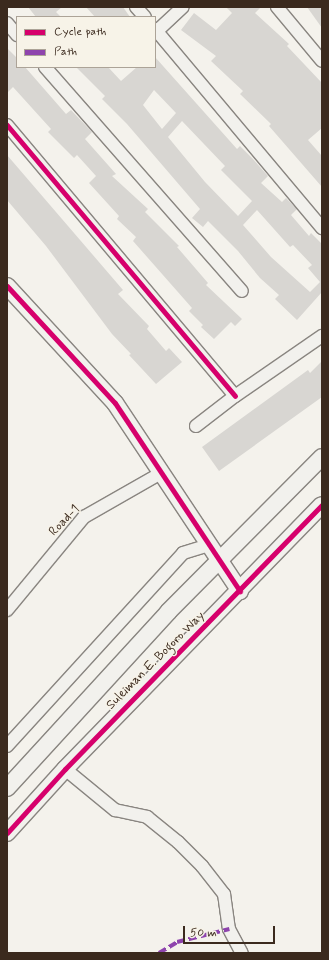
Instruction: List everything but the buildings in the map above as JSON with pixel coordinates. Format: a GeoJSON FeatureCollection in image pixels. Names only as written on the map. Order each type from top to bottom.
{"type":"FeatureCollection","features":[{"type":"Feature","properties":{"kind":"street"},"geometry":{"type":"LineString","coordinates":[[136,7],[144,16]]}},
{"type":"Feature","properties":{"kind":"street"},"geometry":{"type":"LineString","coordinates":[[183,7],[156,30],[322,228]]}},
{"type":"Feature","properties":{"kind":"street"},"geometry":{"type":"LineString","coordinates":[[277,7],[322,61]]}},
{"type":"Feature","properties":{"kind":"street"},"geometry":{"type":"LineString","coordinates":[[7,23],[16,34]]}},
{"type":"Feature","properties":{"kind":"street"},"geometry":{"type":"LineString","coordinates":[[46,68],[242,291]]}},
{"type":"Feature","properties":{"kind":"street"},"geometry":{"type":"LineString","coordinates":[[7,125],[234,396]]}},
{"type":"Feature","properties":{"kind":"street"},"geometry":{"type":"LineString","coordinates":[[7,286],[100,385],[162,473],[240,591]]}},
{"type":"Feature","properties":{"kind":"street"},"geometry":{"type":"LineString","coordinates":[[196,426],[234,396],[322,336]]}},
{"type":"Feature","properties":{"kind":"street","name":"Suleiman E. Bogoro Way"},"geometry":{"type":"LineString","coordinates":[[7,788],[214,552],[322,457]]}},
{"type":"Feature","properties":{"kind":"street","name":"Road-1"},"geometry":{"type":"LineString","coordinates":[[7,610],[84,517],[162,473]]}},
{"type":"Feature","properties":{"kind":"street","name":"Suleiman E. Bogoro Way"},"geometry":{"type":"LineString","coordinates":[[7,833],[64,769],[240,591],[322,505]]}},
{"type":"Feature","properties":{"kind":"street"},"geometry":{"type":"LineString","coordinates":[[7,746],[183,553],[214,552]]}},
{"type":"Feature","properties":{"kind":"street"},"geometry":{"type":"LineString","coordinates":[[64,769],[115,810],[147,818],[178,842],[202,866],[224,894],[229,929],[242,953]]}},
{"type":"Feature","properties":{"kind":"marked path"},"geometry":{"type":"LineString","coordinates":[[159,953],[177,942],[229,929]]}},
{"type":"Feature","properties":{"kind":"cycle path"},"geometry":{"type":"LineString","coordinates":[[7,125],[235,396]]}},
{"type":"Feature","properties":{"kind":"cycle path"},"geometry":{"type":"LineString","coordinates":[[7,286],[115,403],[240,591]]}},
{"type":"Feature","properties":{"kind":"cycle path"},"geometry":{"type":"LineString","coordinates":[[7,833],[65,769],[322,505]]}}]}
